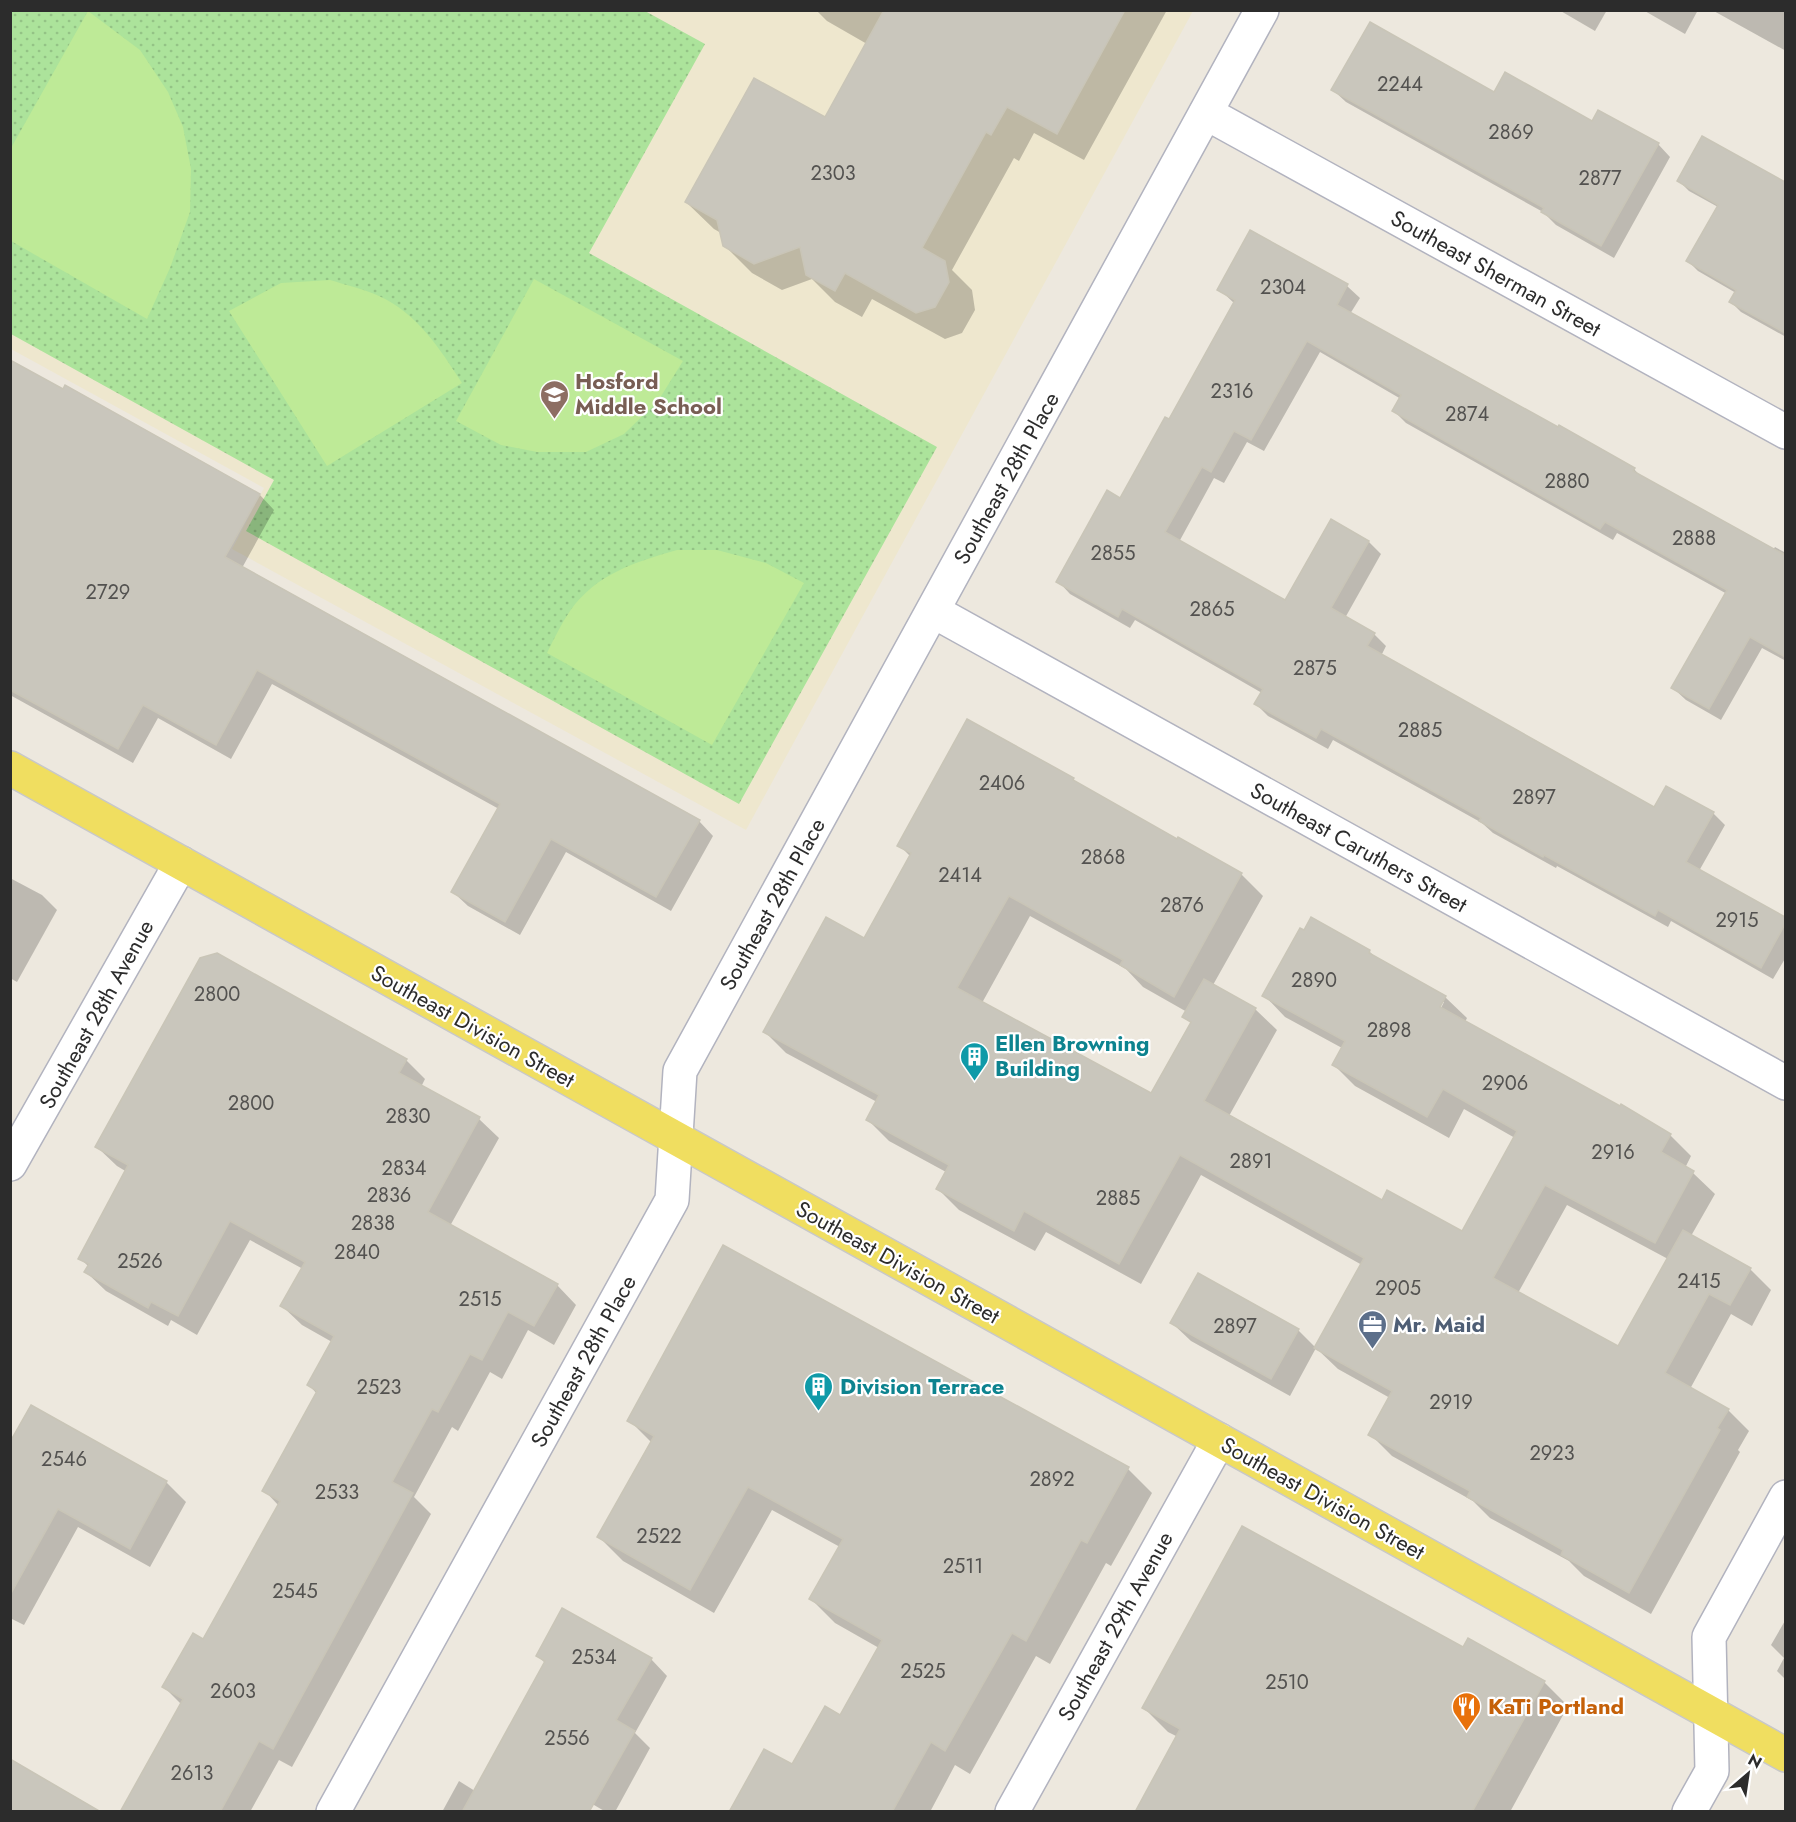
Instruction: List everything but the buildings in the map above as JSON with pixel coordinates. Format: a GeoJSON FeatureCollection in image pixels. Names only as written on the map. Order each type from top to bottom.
{"type":"FeatureCollection","features":[{"type":"Feature","properties":{"kind":"main road","name":"Southeast Division Street"},"geometry":{"type":"LineString","coordinates":[[10,768],[1785,1755]]}},
{"type":"Feature","properties":{"kind":"street","name":"Southeast 28th Place"},"geometry":{"type":"LineString","coordinates":[[333,1812],[672,1200],[680,1071],[1262,10]]}},
{"type":"Feature","properties":{"kind":"street","name":"Southeast Sherman Street"},"geometry":{"type":"LineString","coordinates":[[1206,113],[1785,432]]}},
{"type":"Feature","properties":{"kind":"street","name":"Southeast Caruthers Street"},"geometry":{"type":"LineString","coordinates":[[933,611],[1785,1083]]}},
{"type":"Feature","properties":{"kind":"street","name":"Southeast 28th Avenue"},"geometry":{"type":"LineString","coordinates":[[10,1164],[181,863]]}},
{"type":"Feature","properties":{"kind":"street","name":"Southeast 29th Avenue"},"geometry":{"type":"LineString","coordinates":[[1012,1812],[1219,1440]]}},
{"type":"Feature","properties":{"kind":"street"},"geometry":{"type":"LineString","coordinates":[[1689,1812],[1712,1771],[1709,1637],[1785,1497]]}},
{"type":"Feature","properties":{"kind":"shaded area","name":"Hosford Middle School"},"geometry":{"type":"Polygon","coordinates":[[[11,11],[1193,11],[746,830],[232,549],[264,488],[11,349],[11,11]]]}},
{"type":"Feature","properties":{"kind":"green space","name":"Hosford Middle School"},"geometry":{"type":"Polygon","coordinates":[[[11,11],[645,11],[705,44],[589,253],[937,447],[739,804],[246,531],[274,480],[11,334],[11,11]]]}},
{"type":"Feature","properties":{"kind":"green space"},"geometry":{"type":"Polygon","coordinates":[[[88,11],[140,50],[168,92],[183,127],[191,169],[190,212],[170,268],[147,319],[11,241],[11,148],[88,11]]]}},
{"type":"Feature","properties":{"kind":"green space"},"geometry":{"type":"Polygon","coordinates":[[[534,279],[683,361],[658,401],[624,434],[586,452],[537,452],[501,445],[456,421],[534,279]]]}},
{"type":"Feature","properties":{"kind":"green space"},"geometry":{"type":"Polygon","coordinates":[[[330,280],[373,294],[405,312],[417,322],[436,345],[462,383],[327,466],[229,311],[281,283],[330,280]]]}},
{"type":"Feature","properties":{"kind":"green space"},"geometry":{"type":"Polygon","coordinates":[[[677,550],[717,550],[766,563],[804,583],[712,745],[547,653],[570,611],[592,588],[618,571],[646,559],[677,550]]]}},
{"type":"Feature","properties":{"kind":"place","name":"Hosford Middle School"},"geometry":{"type":"Point","coordinates":[554,420]}},
{"type":"Feature","properties":{"kind":"place","name":"Ellen Browning Building"},"geometry":{"type":"Point","coordinates":[974,1082]}},
{"type":"Feature","properties":{"kind":"place","name":"Mr. Maid"},"geometry":{"type":"Point","coordinates":[1372,1350]}},
{"type":"Feature","properties":{"kind":"place","name":"Division Terrace"},"geometry":{"type":"Point","coordinates":[819,1412]}},
{"type":"Feature","properties":{"kind":"place","name":"KaTi Portland"},"geometry":{"type":"Point","coordinates":[1467,1732]}}]}
